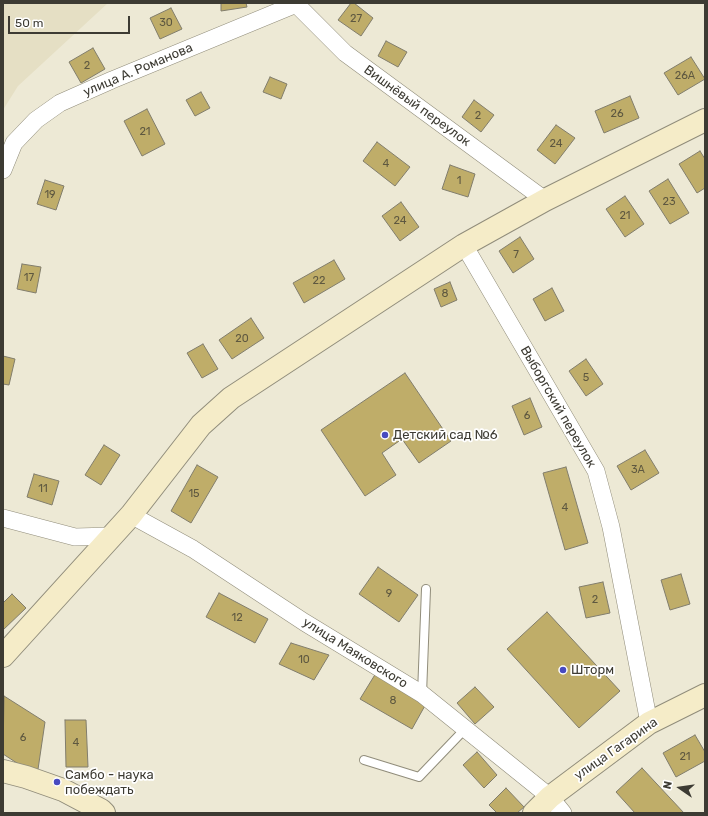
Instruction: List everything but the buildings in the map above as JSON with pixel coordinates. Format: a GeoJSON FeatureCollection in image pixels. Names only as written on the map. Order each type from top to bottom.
{"type":"FeatureCollection","features":[{"type":"Feature","properties":{"kind":"street","name":"улица А. Романова"},"geometry":{"type":"LineString","coordinates":[[3,170],[14,143],[36,120],[60,103],[112,80],[298,4]]}},
{"type":"Feature","properties":{"kind":"street","name":"Вишнёвый переулок"},"geometry":{"type":"LineString","coordinates":[[298,4],[345,53],[545,200]]}},
{"type":"Feature","properties":{"kind":"street"},"geometry":{"type":"LineString","coordinates":[[3,656],[131,515],[201,425],[231,398],[464,245],[545,200],[705,120]]}},
{"type":"Feature","properties":{"kind":"street","name":"Выборгский переулок"},"geometry":{"type":"LineString","coordinates":[[464,245],[596,471],[611,527],[649,723]]}},
{"type":"Feature","properties":{"kind":"street","name":"улица Маяковского"},"geometry":{"type":"LineString","coordinates":[[131,515],[193,549],[304,622],[422,694],[556,805]]}},
{"type":"Feature","properties":{"kind":"street"},"geometry":{"type":"LineString","coordinates":[[3,518],[75,537],[111,536]]}},
{"type":"Feature","properties":{"kind":"street","name":"улица Гагарина"},"geometry":{"type":"LineString","coordinates":[[534,813],[556,805],[649,723],[705,695]]}},
{"type":"Feature","properties":{"kind":"street"},"geometry":{"type":"LineString","coordinates":[[3,771],[26,776],[64,790],[104,813]]}},
{"type":"Feature","properties":{"kind":"lane"},"geometry":{"type":"LineString","coordinates":[[422,694],[426,589]]}},
{"type":"Feature","properties":{"kind":"lane"},"geometry":{"type":"LineString","coordinates":[[364,760],[419,778],[465,729]]}},
{"type":"Feature","properties":{"kind":"shaded area"},"geometry":{"type":"Polygon","coordinates":[[[3,3],[108,3],[18,86],[3,110],[3,3]]]}},
{"type":"Feature","properties":{"kind":"place","name":"Детский сад №6"},"geometry":{"type":"Point","coordinates":[385,435]}},
{"type":"Feature","properties":{"kind":"place","name":"Шторм"},"geometry":{"type":"Point","coordinates":[563,670]}},
{"type":"Feature","properties":{"kind":"place","name":"Самбо - наука побеждать"},"geometry":{"type":"Point","coordinates":[57,782]}}]}
